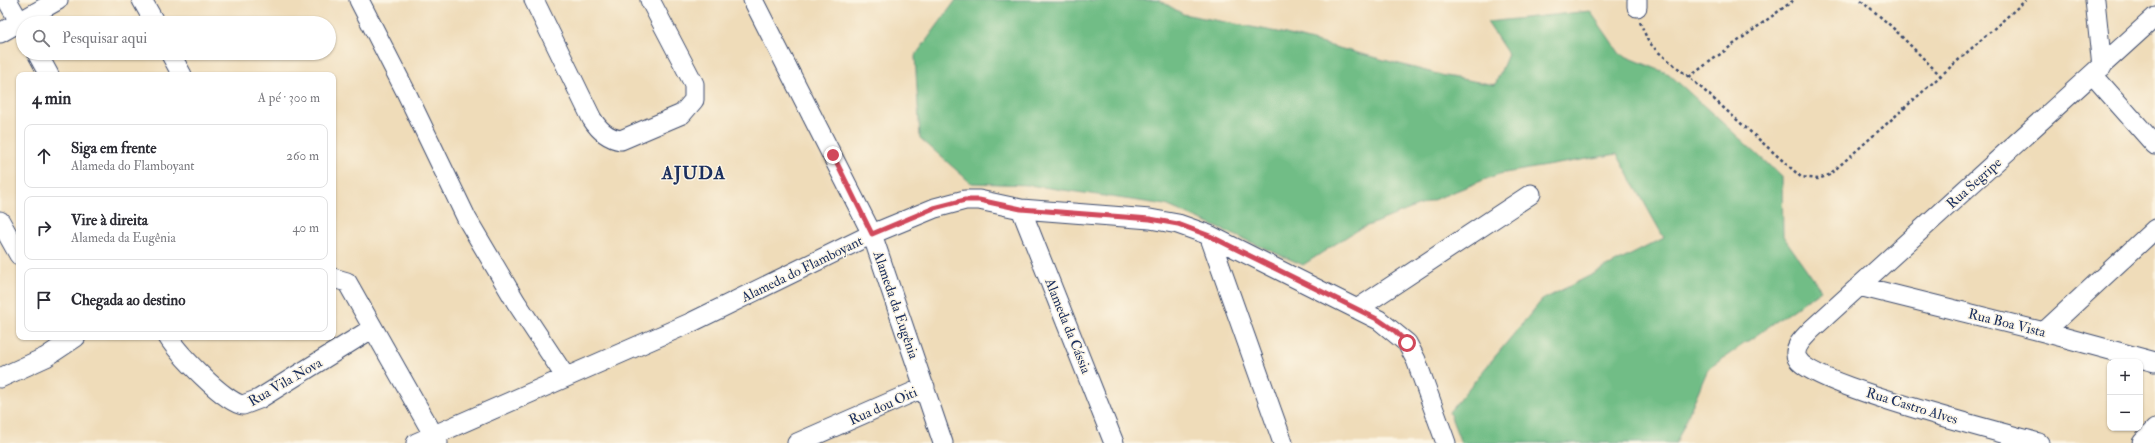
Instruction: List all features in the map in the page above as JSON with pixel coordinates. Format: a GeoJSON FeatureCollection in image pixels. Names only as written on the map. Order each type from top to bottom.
{"type":"FeatureCollection","features":[{"type":"Feature","properties":{"kind":"street"},"geometry":{"type":"LineString","coordinates":[[7,0],[16,16]]}},
{"type":"Feature","properties":{"kind":"street"},"geometry":{"type":"LineString","coordinates":[[34,16],[58,0]]}},
{"type":"Feature","properties":{"kind":"street"},"geometry":{"type":"LineString","coordinates":[[142,0],[150,16]]}},
{"type":"Feature","properties":{"kind":"street"},"geometry":{"type":"LineString","coordinates":[[360,0],[467,219],[516,302],[565,376]]}},
{"type":"Feature","properties":{"kind":"street"},"geometry":{"type":"LineString","coordinates":[[534,0],[592,118],[604,133],[613,139],[621,140],[682,114],[694,100],[694,84],[650,0]]}},
{"type":"Feature","properties":{"kind":"street","name":"Alameda da Eugênia"},"geometry":{"type":"LineString","coordinates":[[753,0],[872,234],[943,443]]}},
{"type":"Feature","properties":{"kind":"street"},"geometry":{"type":"LineString","coordinates":[[2095,0],[2098,71],[2155,145]]}},
{"type":"Feature","properties":{"kind":"street","name":"Rua Segripe"},"geometry":{"type":"LineString","coordinates":[[1796,352],[1798,346],[1812,330],[1859,286],[2098,71],[2155,17]]}},
{"type":"Feature","properties":{"kind":"street"},"geometry":{"type":"LineString","coordinates":[[0,33],[16,27]]}},
{"type":"Feature","properties":{"kind":"street"},"geometry":{"type":"LineString","coordinates":[[41,60],[47,72]]}},
{"type":"Feature","properties":{"kind":"street"},"geometry":{"type":"LineString","coordinates":[[174,60],[180,72]]}},
{"type":"Feature","properties":{"kind":"street"},"geometry":{"type":"LineString","coordinates":[[1357,309],[1531,194]]}},
{"type":"Feature","properties":{"kind":"street","name":"Alameda do Flamboyant"},"geometry":{"type":"LineString","coordinates":[[416,443],[436,438],[478,416],[565,376],[690,323],[872,234],[934,208],[965,200],[979,200],[1021,209],[1150,219],[1178,224],[1210,236],[1379,320],[1395,331],[1407,343],[1418,366],[1446,443]]}},
{"type":"Feature","properties":{"kind":"street","name":"Alameda da Cássia"},"geometry":{"type":"LineString","coordinates":[[1021,209],[1114,443]]}},
{"type":"Feature","properties":{"kind":"street"},"geometry":{"type":"LineString","coordinates":[[0,221],[16,250]]}},
{"type":"Feature","properties":{"kind":"street"},"geometry":{"type":"LineString","coordinates":[[2044,332],[2155,229]]}},
{"type":"Feature","properties":{"kind":"street"},"geometry":{"type":"LineString","coordinates":[[1210,236],[1283,443]]}},
{"type":"Feature","properties":{"kind":"street"},"geometry":{"type":"LineString","coordinates":[[336,279],[346,282],[374,328],[436,438]]}},
{"type":"Feature","properties":{"kind":"street","name":"Rua Boa Vista"},"geometry":{"type":"LineString","coordinates":[[1859,286],[2044,332],[2155,362]]}},
{"type":"Feature","properties":{"kind":"street","name":"Rua Vila Nova"},"geometry":{"type":"LineString","coordinates":[[170,340],[178,351],[206,379],[228,398],[243,405],[259,399],[374,328]]}},
{"type":"Feature","properties":{"kind":"street"},"geometry":{"type":"LineString","coordinates":[[0,378],[46,357],[68,340]]}},
{"type":"Feature","properties":{"kind":"street","name":"Rua Castro Alves"},"geometry":{"type":"LineString","coordinates":[[1796,352],[1798,360],[1807,368],[1852,388],[2039,443]]}},
{"type":"Feature","properties":{"kind":"street","name":"Rua dou Oiti"},"geometry":{"type":"LineString","coordinates":[[797,443],[924,387]]}},
{"type":"Feature","properties":{"kind":"street"},"geometry":{"type":"LineString","coordinates":[[2142,443],[2155,429]]}},
{"type":"Feature","properties":{"kind":"path"},"geometry":{"type":"LineString","coordinates":[[1689,77],[1794,0]]}},
{"type":"Feature","properties":{"kind":"path"},"geometry":{"type":"LineString","coordinates":[[1861,0],[1891,26],[1941,76]]}},
{"type":"Feature","properties":{"kind":"path"},"geometry":{"type":"LineString","coordinates":[[1637,4],[1642,28],[1648,41],[1789,167],[1801,177],[1811,180],[1818,179],[1829,174],[2026,0]]}},
{"type":"Feature","properties":{"kind":"green space"},"geometry":{"type":"Polygon","coordinates":[[[956,0],[1159,0],[1183,14],[1278,32],[1445,76],[1495,85],[1508,54],[1487,22],[1590,11],[1620,54],[1669,74],[1782,177],[1783,236],[1821,290],[1708,369],[1676,443],[1461,443],[1449,412],[1542,300],[1664,238],[1617,154],[1499,174],[1357,230],[1303,265],[1166,205],[1029,185],[971,183],[920,138],[915,56],[956,0]]]}},
{"type":"Feature","properties":{"kind":"district","name":"AJUDA"},"geometry":{"type":"Point","coordinates":[694,173]}},
{"type":"Feature","properties":{"kind":"route"},"geometry":{"type":"LineString","coordinates":[[833,155],[872,234],[950,202],[965,200],[979,200],[1021,209],[1150,219],[1178,224],[1210,236],[1379,320],[1395,331],[1407,343]]}}]}
